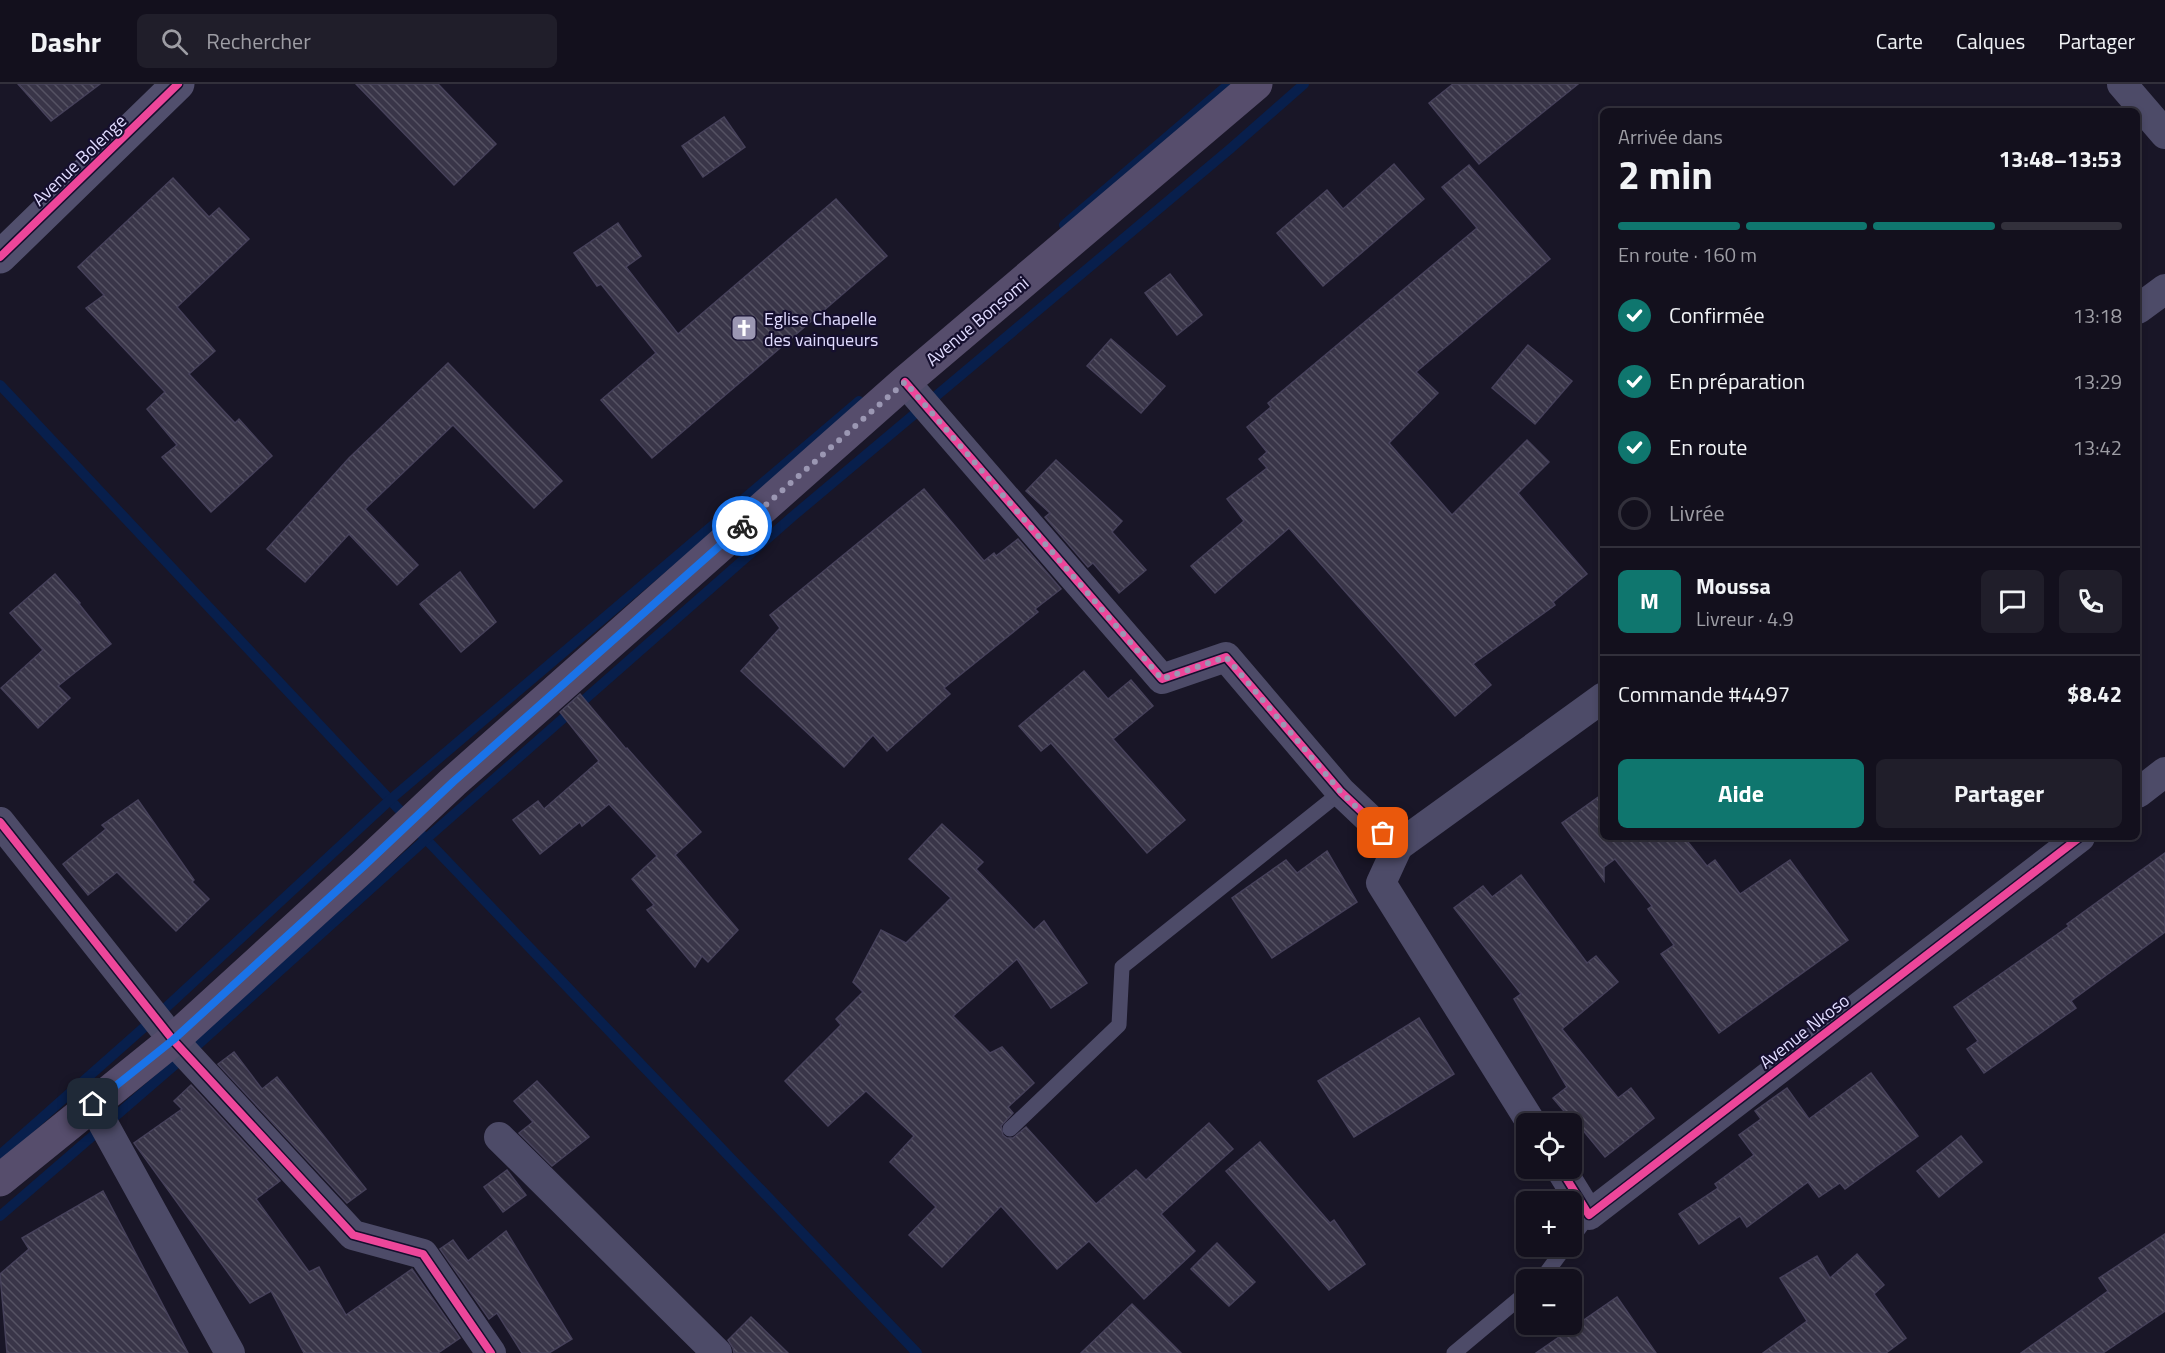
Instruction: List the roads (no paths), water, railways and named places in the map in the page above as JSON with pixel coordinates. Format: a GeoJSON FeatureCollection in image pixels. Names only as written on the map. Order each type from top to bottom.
{"type":"FeatureCollection","features":[{"type":"Feature","properties":{"kind":"main road","name":"Avenue Bonsomi"},"geometry":{"type":"LineString","coordinates":[[0,1180],[173,1040],[453,782],[905,382],[1256,84]]}},
{"type":"Feature","properties":{"kind":"street","name":"Avenue Bolenge"},"geometry":{"type":"LineString","coordinates":[[0,257],[178,84]]}},
{"type":"Feature","properties":{"kind":"street"},"geometry":{"type":"LineString","coordinates":[[2122,84],[2165,134]]}},
{"type":"Feature","properties":{"kind":"street"},"geometry":{"type":"LineString","coordinates":[[2140,308],[2165,289]]}},
{"type":"Feature","properties":{"kind":"street"},"geometry":{"type":"LineString","coordinates":[[905,382],[1162,679],[1226,657],[1341,792],[1398,846]]}},
{"type":"Feature","properties":{"kind":"street"},"geometry":{"type":"LineString","coordinates":[[1525,1113],[1381,883],[1398,846],[1600,700]]}},
{"type":"Feature","properties":{"kind":"street"},"geometry":{"type":"LineString","coordinates":[[2140,791],[2165,772]]}},
{"type":"Feature","properties":{"kind":"street"},"geometry":{"type":"LineString","coordinates":[[0,822],[173,1040],[353,1235],[423,1254],[491,1353]]}},
{"type":"Feature","properties":{"kind":"street","name":"Avenue Nkoso"},"geometry":{"type":"LineString","coordinates":[[1582,1225],[2076,840]]}},
{"type":"Feature","properties":{"kind":"street"},"geometry":{"type":"LineString","coordinates":[[93,1104],[230,1353]]}},
{"type":"Feature","properties":{"kind":"street"},"geometry":{"type":"LineString","coordinates":[[500,1137],[717,1353]]}},
{"type":"Feature","properties":{"kind":"lane"},"geometry":{"type":"LineString","coordinates":[[1010,1129],[1119,1025],[1122,967],[1341,792]]}},
{"type":"Feature","properties":{"kind":"lane"},"geometry":{"type":"LineString","coordinates":[[1454,1353],[1516,1301]]}},
{"type":"Feature","properties":{"kind":"waterway"},"geometry":{"type":"LineString","coordinates":[[1064,225],[1229,84]]}},
{"type":"Feature","properties":{"kind":"waterway"},"geometry":{"type":"LineString","coordinates":[[0,1216],[192,1050],[426,839],[792,517],[1230,149],[1304,84]]}},
{"type":"Feature","properties":{"kind":"waterway"},"geometry":{"type":"LineString","coordinates":[[0,385],[408,819]]}},
{"type":"Feature","properties":{"kind":"waterway"},"geometry":{"type":"LineString","coordinates":[[0,1155],[158,1015],[391,799],[859,401]]}},
{"type":"Feature","properties":{"kind":"waterway"},"geometry":{"type":"LineString","coordinates":[[422,835],[917,1353]]}},
{"type":"Feature","properties":{"kind":"place","name":"Eglise Chapelle des vainqueurs"},"geometry":{"type":"Point","coordinates":[744,328]}}]}
